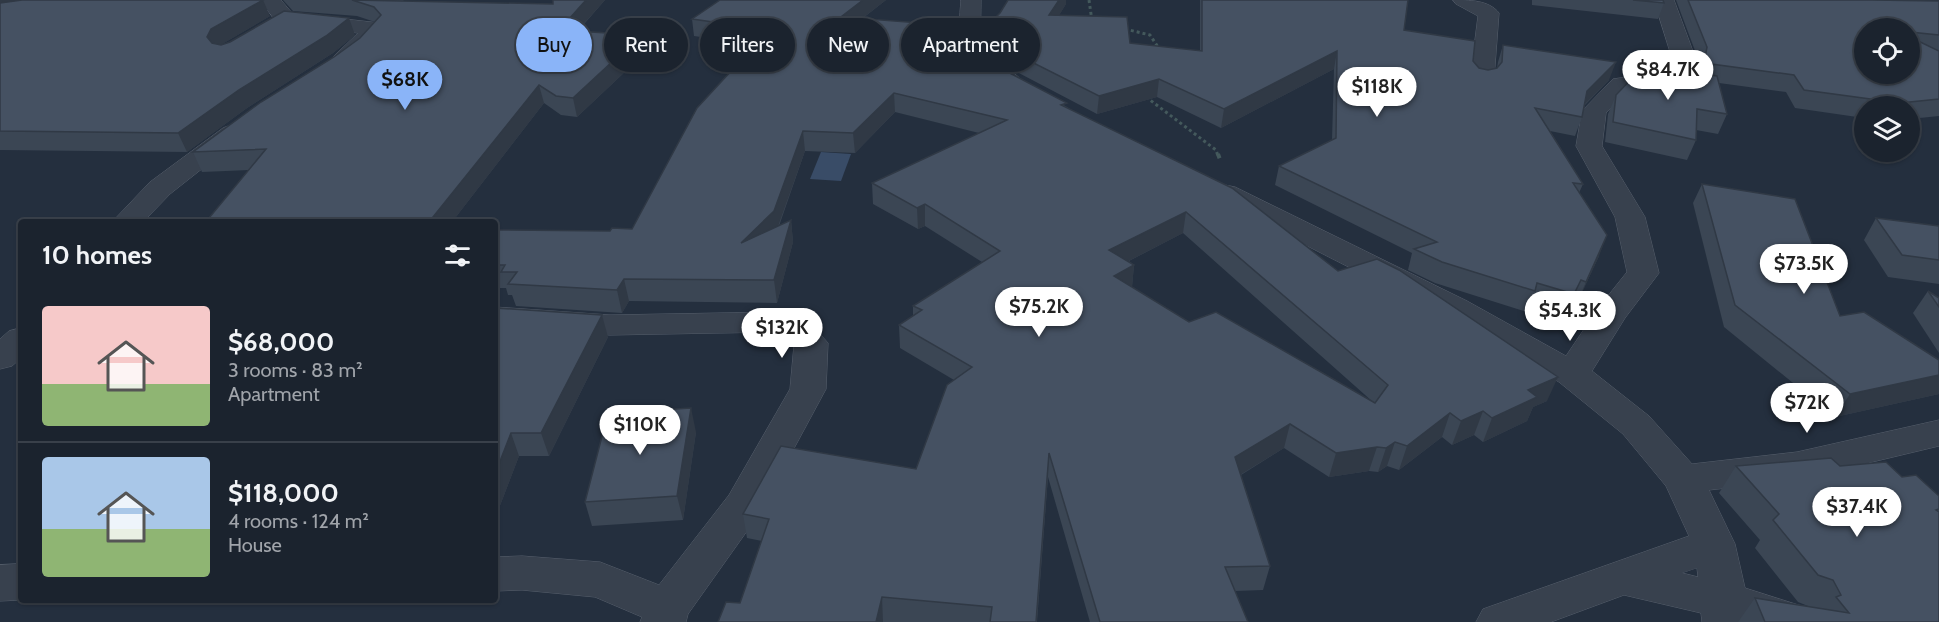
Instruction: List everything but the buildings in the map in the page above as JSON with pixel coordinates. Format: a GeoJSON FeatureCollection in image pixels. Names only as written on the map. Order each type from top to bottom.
{"type":"FeatureCollection","features":[{"type":"Feature","properties":{"kind":"street"},"geometry":{"type":"LineString","coordinates":[[270,0],[276,24],[364,26],[374,31],[322,71]]}},
{"type":"Feature","properties":{"kind":"street"},"geometry":{"type":"LineString","coordinates":[[971,0],[970,38],[977,60],[986,68],[1034,93]]}},
{"type":"Feature","properties":{"kind":"street"},"geometry":{"type":"LineString","coordinates":[[1463,0],[1488,13],[1482,79]]}},
{"type":"Feature","properties":{"kind":"street"},"geometry":{"type":"LineString","coordinates":[[1572,374],[1611,314],[1644,273],[1630,217],[1589,146],[1594,111],[1622,84],[1685,76],[1686,65],[1664,0]]}},
{"type":"Feature","properties":{"kind":"street"},"geometry":{"type":"LineString","coordinates":[[130,219],[160,188],[248,121]]}},
{"type":"Feature","properties":{"kind":"street"},"geometry":{"type":"LineString","coordinates":[[1204,183],[1455,308],[1572,374],[1636,425],[1683,479],[1714,544],[1724,611]]}},
{"type":"Feature","properties":{"kind":"street"},"geometry":{"type":"LineString","coordinates":[[498,317],[610,325],[778,322],[798,330],[811,344],[808,389],[743,506],[665,615],[600,580],[522,573],[498,574]]}},
{"type":"Feature","properties":{"kind":"street"},"geometry":{"type":"LineString","coordinates":[[0,358],[18,342]]}},
{"type":"Feature","properties":{"kind":"street"},"geometry":{"type":"LineString","coordinates":[[1683,479],[1797,466],[1939,433]]}},
{"type":"Feature","properties":{"kind":"street"},"geometry":{"type":"LineString","coordinates":[[1499,622],[1714,544]]}},
{"type":"Feature","properties":{"kind":"street"},"geometry":{"type":"LineString","coordinates":[[1622,577],[1724,611],[1795,622]]}},
{"type":"Feature","properties":{"kind":"street"},"geometry":{"type":"LineString","coordinates":[[0,583],[18,582]]}},
{"type":"Feature","properties":{"kind":"path"},"geometry":{"type":"LineString","coordinates":[[1089,0],[1092,22]]}},
{"type":"Feature","properties":{"kind":"path"},"geometry":{"type":"LineString","coordinates":[[1116,27],[1150,35],[1164,56]]}},
{"type":"Feature","properties":{"kind":"path"},"geometry":{"type":"LineString","coordinates":[[1150,91],[1150,100],[1216,150],[1235,199]]}},
{"type":"Feature","properties":{"kind":"water"},"geometry":{"type":"Polygon","coordinates":[[[821,152],[851,154],[841,181],[810,179],[821,152]]]}}]}
